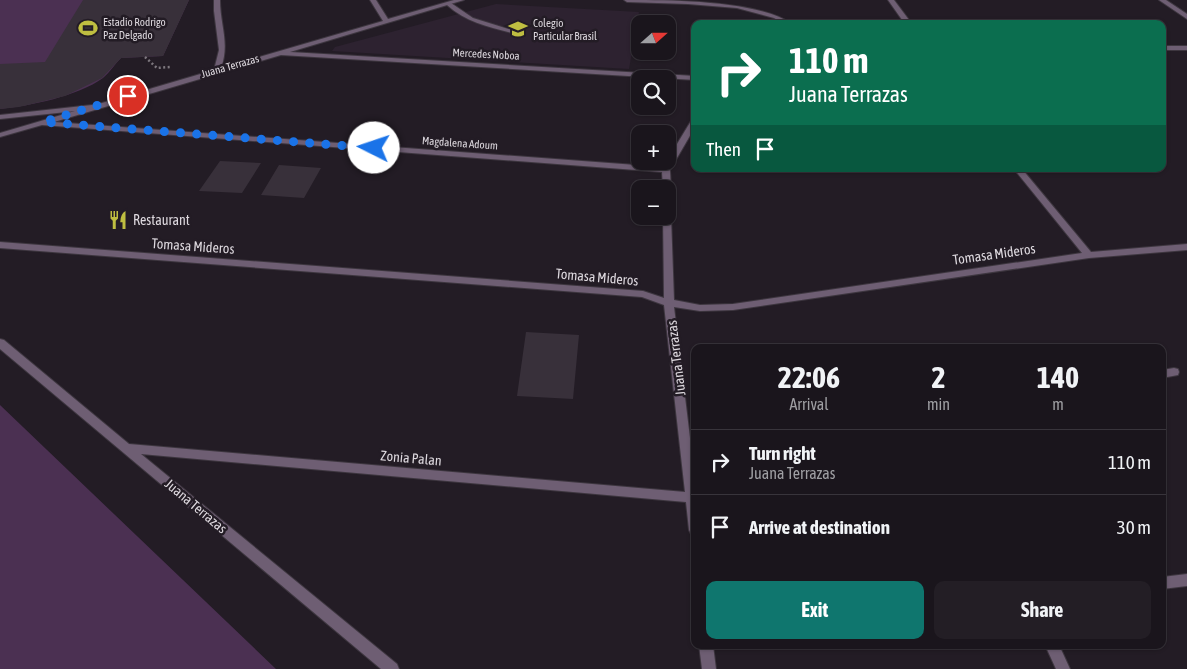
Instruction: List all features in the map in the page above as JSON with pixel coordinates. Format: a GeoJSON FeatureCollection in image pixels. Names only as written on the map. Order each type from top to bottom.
{"type":"FeatureCollection","features":[{"type":"Feature","properties":{"kind":"street"},"geometry":{"type":"LineString","coordinates":[[217,0],[217,24],[224,39],[224,55],[217,70]]}},
{"type":"Feature","properties":{"kind":"street"},"geometry":{"type":"LineString","coordinates":[[373,0],[387,22]]}},
{"type":"Feature","properties":{"kind":"street","name":"Juana Terrazas"},"geometry":{"type":"LineString","coordinates":[[0,134],[461,0]]}},
{"type":"Feature","properties":{"kind":"street"},"geometry":{"type":"LineString","coordinates":[[627,0],[747,6],[772,13],[783,20]]}},
{"type":"Feature","properties":{"kind":"street"},"geometry":{"type":"LineString","coordinates":[[891,0],[906,20]]}},
{"type":"Feature","properties":{"kind":"street"},"geometry":{"type":"LineString","coordinates":[[1162,0],[1187,17]]}},
{"type":"Feature","properties":{"kind":"street"},"geometry":{"type":"LineString","coordinates":[[449,4],[462,15],[479,24],[512,31]]}},
{"type":"Feature","properties":{"kind":"street"},"geometry":{"type":"LineString","coordinates":[[1166,48],[1187,48]]}},
{"type":"Feature","properties":{"kind":"street","name":"Mercedes Noboa"},"geometry":{"type":"LineString","coordinates":[[276,53],[691,78]]}},
{"type":"Feature","properties":{"kind":"street"},"geometry":{"type":"LineString","coordinates":[[0,116],[92,107]]}},
{"type":"Feature","properties":{"kind":"street","name":"Magdalena Adoum"},"geometry":{"type":"LineString","coordinates":[[43,122],[631,167]]}},
{"type":"Feature","properties":{"kind":"street"},"geometry":{"type":"LineString","coordinates":[[676,153],[691,128]]}},
{"type":"Feature","properties":{"kind":"street"},"geometry":{"type":"LineString","coordinates":[[666,170],[667,180]]}},
{"type":"Feature","properties":{"kind":"street"},"geometry":{"type":"LineString","coordinates":[[1020,172],[1089,255]]}},
{"type":"Feature","properties":{"kind":"street","name":"Juana Terrazas"},"geometry":{"type":"LineString","coordinates":[[667,225],[669,303],[690,440],[691,469]]}},
{"type":"Feature","properties":{"kind":"street","name":"Tomasa Mideros"},"geometry":{"type":"LineString","coordinates":[[0,245],[643,294],[669,303],[700,308],[732,307],[1089,255],[1187,247]]}},
{"type":"Feature","properties":{"kind":"street","name":"Juana Terrazas"},"geometry":{"type":"LineString","coordinates":[[0,343],[392,669]]}},
{"type":"Feature","properties":{"kind":"street"},"geometry":{"type":"LineString","coordinates":[[1166,373],[1174,372]]}},
{"type":"Feature","properties":{"kind":"street","name":"Zonia Palan"},"geometry":{"type":"LineString","coordinates":[[126,448],[691,498]]}},
{"type":"Feature","properties":{"kind":"street"},"geometry":{"type":"LineString","coordinates":[[1166,583],[1187,580]]}},
{"type":"Feature","properties":{"kind":"street"},"geometry":{"type":"LineString","coordinates":[[706,649],[709,669]]}},
{"type":"Feature","properties":{"kind":"street"},"geometry":{"type":"LineString","coordinates":[[1054,649],[1064,669]]}},
{"type":"Feature","properties":{"kind":"path"},"geometry":{"type":"LineString","coordinates":[[145,58],[157,68],[173,67]]}},
{"type":"Feature","properties":{"kind":"shaded area","name":"Estadio Rodrigo Paz Delgado"},"geometry":{"type":"Polygon","coordinates":[[[0,0],[189,0],[163,56],[121,58],[103,78],[81,90],[39,103],[0,109],[0,0]]]}},
{"type":"Feature","properties":{"kind":"shaded area","name":"Colegio Particular Brasil"},"geometry":{"type":"Polygon","coordinates":[[[496,4],[639,12],[638,15],[631,15],[631,58],[629,69],[332,51],[335,47],[496,4]]]}},
{"type":"Feature","properties":{"kind":"shaded area"},"geometry":{"type":"Polygon","coordinates":[[[0,405],[276,669],[0,669],[0,405]]]}},
{"type":"Feature","properties":{"kind":"building","name":"Estadio Rodrigo Paz Delgado"},"geometry":{"type":"Polygon","coordinates":[[[83,0],[189,0],[163,56],[121,58],[102,78],[65,96],[19,107],[0,109],[0,64],[45,62],[83,0]]]}},
{"type":"Feature","properties":{"kind":"building"},"geometry":{"type":"Polygon","coordinates":[[[220,161],[261,163],[242,193],[199,191],[220,161]]]}},
{"type":"Feature","properties":{"kind":"building"},"geometry":{"type":"Polygon","coordinates":[[[279,165],[321,168],[304,198],[261,195],[279,165]]]}},
{"type":"Feature","properties":{"kind":"building"},"geometry":{"type":"Polygon","coordinates":[[[526,332],[579,335],[573,399],[517,396],[526,332]]]}},
{"type":"Feature","properties":{"kind":"place","name":"Estadio Rodrigo Paz Delgado"},"geometry":{"type":"Point","coordinates":[88,28]}},
{"type":"Feature","properties":{"kind":"place","name":"Colegio Particular Brasil"},"geometry":{"type":"Point","coordinates":[518,29]}},
{"type":"Feature","properties":{"kind":"place","name":"Restaurant"},"geometry":{"type":"Point","coordinates":[118,220]}},
{"type":"Feature","properties":{"kind":"route"},"geometry":{"type":"LineString","coordinates":[[128,96],[43,122],[374,148]]}}]}
